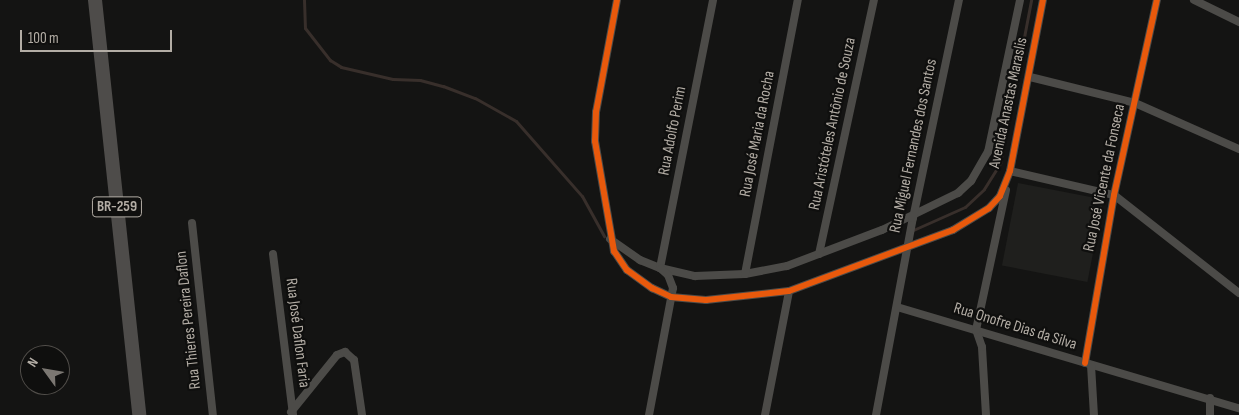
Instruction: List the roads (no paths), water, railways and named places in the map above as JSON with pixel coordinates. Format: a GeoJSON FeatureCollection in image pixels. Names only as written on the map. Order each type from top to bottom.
{"type":"FeatureCollection","features":[{"type":"Feature","properties":{"kind":"highway","name":"BR-259"},"geometry":{"type":"LineString","coordinates":[[95,0],[139,415]]}},
{"type":"Feature","properties":{"kind":"street"},"geometry":{"type":"LineString","coordinates":[[617,0],[596,122],[595,141],[610,239],[614,251],[627,270],[671,298]]}},
{"type":"Feature","properties":{"kind":"street","name":"Rua Adolfo Perim"},"geometry":{"type":"LineString","coordinates":[[660,268],[713,0]]}},
{"type":"Feature","properties":{"kind":"street","name":"Rua José Maria da Rocha"},"geometry":{"type":"LineString","coordinates":[[745,274],[798,0]]}},
{"type":"Feature","properties":{"kind":"street","name":"Rua Aristóteles Antônio de Souza"},"geometry":{"type":"LineString","coordinates":[[819,254],[874,0]]}},
{"type":"Feature","properties":{"kind":"street","name":"Rua Miguel Fernandes dos Santos"},"geometry":{"type":"LineString","coordinates":[[876,415],[913,218],[959,0]]}},
{"type":"Feature","properties":{"kind":"street","name":"Avenida Anastas Maraslis"},"geometry":{"type":"LineString","coordinates":[[610,239],[640,260],[660,268],[695,276],[745,274],[787,266],[819,254],[913,218],[958,193],[971,181],[988,152],[1020,0]]}},
{"type":"Feature","properties":{"kind":"street","name":"Avenida Anastas Maraslis"},"geometry":{"type":"LineString","coordinates":[[671,298],[706,300],[789,291],[908,244],[953,230],[989,208],[1000,196],[1010,171],[1030,77],[1043,0]]}},
{"type":"Feature","properties":{"kind":"street","name":"Rua José Vicente da Fonseca"},"geometry":{"type":"LineString","coordinates":[[1094,415],[1088,364],[1114,195],[1157,0]]}},
{"type":"Feature","properties":{"kind":"street"},"geometry":{"type":"LineString","coordinates":[[1194,0],[1239,22]]}},
{"type":"Feature","properties":{"kind":"street"},"geometry":{"type":"LineString","coordinates":[[1030,77],[1135,103],[1239,149]]}},
{"type":"Feature","properties":{"kind":"street"},"geometry":{"type":"LineString","coordinates":[[986,415],[982,346],[976,330],[1010,171],[1114,195],[1239,293]]}},
{"type":"Feature","properties":{"kind":"street","name":"Rua Thieres Pereira Daflon"},"geometry":{"type":"LineString","coordinates":[[192,223],[213,415]]}},
{"type":"Feature","properties":{"kind":"street","name":"Rua José Daflon Faria"},"geometry":{"type":"LineString","coordinates":[[273,254],[292,413]]}},
{"type":"Feature","properties":{"kind":"street"},"geometry":{"type":"LineString","coordinates":[[649,415],[671,298],[670,280],[660,268]]}},
{"type":"Feature","properties":{"kind":"street"},"geometry":{"type":"LineString","coordinates":[[765,415],[789,291]]}},
{"type":"Feature","properties":{"kind":"street","name":"Rua Onofre Dias da Silva"},"geometry":{"type":"LineString","coordinates":[[897,307],[1239,408]]}},
{"type":"Feature","properties":{"kind":"street"},"geometry":{"type":"LineString","coordinates":[[292,413],[337,355],[345,352],[354,360],[362,415]]}},
{"type":"Feature","properties":{"kind":"street"},"geometry":{"type":"LineString","coordinates":[[1210,398],[1210,415]]}},
{"type":"Feature","properties":{"kind":"waterway"},"geometry":{"type":"LineString","coordinates":[[304,0],[305,28],[330,60],[341,67],[393,79],[420,80],[443,86],[475,98],[516,121],[582,196],[604,236]]}},
{"type":"Feature","properties":{"kind":"waterway"},"geometry":{"type":"LineString","coordinates":[[911,231],[965,207],[984,189],[1000,163],[1031,0]]}}]}
